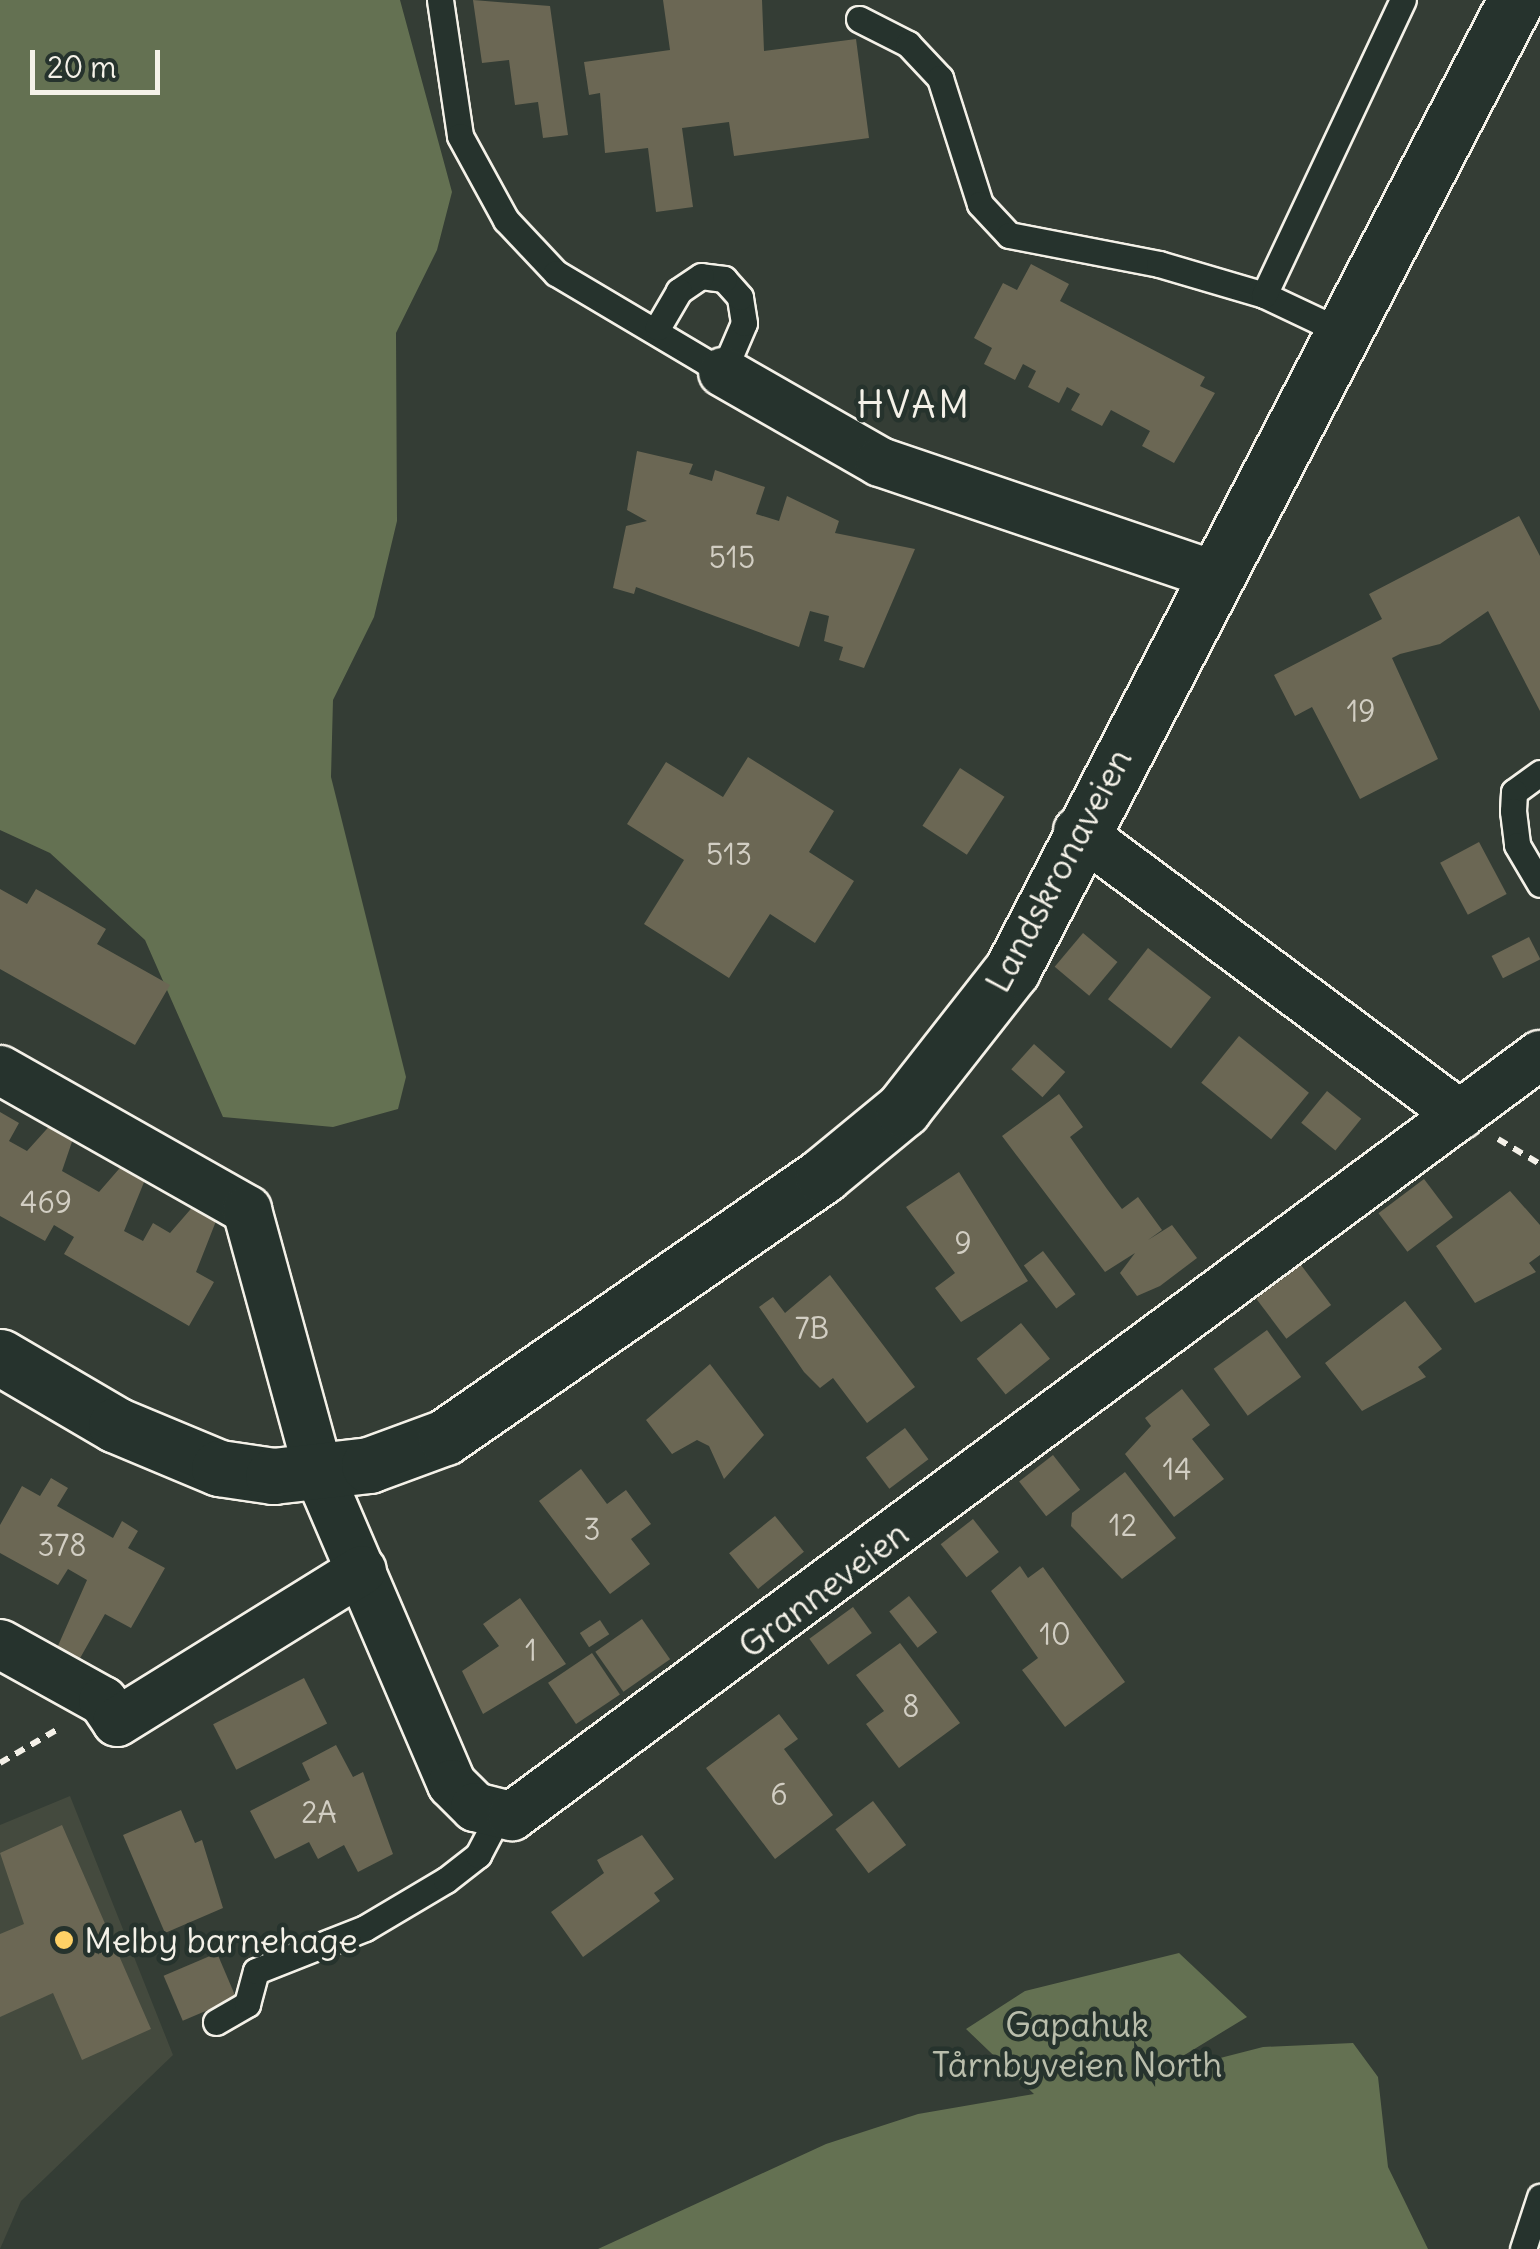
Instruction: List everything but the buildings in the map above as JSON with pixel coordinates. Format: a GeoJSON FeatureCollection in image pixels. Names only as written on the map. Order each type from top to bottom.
{"type":"FeatureCollection","features":[{"type":"Feature","properties":{"kind":"street","name":"Landskronaveien"},"geometry":{"type":"LineString","coordinates":[[0,1357],[169,1450],[220,1468],[319,1474],[445,1437],[823,1175],[903,1109],[1012,970],[1078,831],[1516,0]]}},
{"type":"Feature","properties":{"kind":"street"},"geometry":{"type":"LineString","coordinates":[[723,372],[880,462],[1214,574]]}},
{"type":"Feature","properties":{"kind":"street"},"geometry":{"type":"LineString","coordinates":[[1078,831],[1460,1114]]}},
{"type":"Feature","properties":{"kind":"street","name":"Granneveien"},"geometry":{"type":"LineString","coordinates":[[500,1813],[545,1796],[1540,1055]]}},
{"type":"Feature","properties":{"kind":"street"},"geometry":{"type":"LineString","coordinates":[[0,1070],[247,1210],[319,1474],[452,1784],[475,1807],[500,1813]]}},
{"type":"Feature","properties":{"kind":"street"},"geometry":{"type":"LineString","coordinates":[[0,1644],[103,1702],[117,1722],[362,1570]]}},
{"type":"Feature","properties":{"kind":"lane"},"geometry":{"type":"LineString","coordinates":[[440,0],[460,136],[506,220],[556,273],[658,327],[723,372],[744,322],[740,297],[724,279],[690,281],[658,327]]}},
{"type":"Feature","properties":{"kind":"lane"},"geometry":{"type":"LineString","coordinates":[[1264,295],[1403,0]]}},
{"type":"Feature","properties":{"kind":"lane"},"geometry":{"type":"LineString","coordinates":[[859,20],[908,44],[940,78],[980,204],[1009,235],[1264,295],[1340,331]]}},
{"type":"Feature","properties":{"kind":"lane"},"geometry":{"type":"LineString","coordinates":[[1540,774],[1514,792],[1512,811],[1517,844],[1540,884]]}},
{"type":"Feature","properties":{"kind":"lane"},"geometry":{"type":"LineString","coordinates":[[216,2022],[247,2004],[256,1972],[365,1928],[446,1880],[478,1855],[500,1813]]}},
{"type":"Feature","properties":{"kind":"lane"},"geometry":{"type":"LineString","coordinates":[[1523,2249],[1540,2197]]}},
{"type":"Feature","properties":{"kind":"shaded area","name":"Melby barnehage"},"geometry":{"type":"Polygon","coordinates":[[[70,1796],[173,2055],[21,2201],[0,2249],[0,1825],[70,1796]]]}},
{"type":"Feature","properties":{"kind":"green space"},"geometry":{"type":"Polygon","coordinates":[[[0,0],[400,0],[452,192],[437,250],[396,333],[397,521],[374,617],[333,700],[331,777],[406,1077],[398,1109],[333,1127],[223,1117],[145,940],[50,853],[0,830],[0,0]]]}},
{"type":"Feature","properties":{"kind":"green space","name":"Gapahuk Tårnbyveien North"},"geometry":{"type":"Polygon","coordinates":[[[1179,1953],[1247,2017],[1150,2076],[1263,2047],[1353,2043],[1378,2077],[1388,2167],[1428,2249],[598,2249],[826,2144],[918,2114],[1034,2094],[966,2029],[1025,1991],[1179,1953]]]}},
{"type":"Feature","properties":{"kind":"place","name":"Melby barnehage"},"geometry":{"type":"Point","coordinates":[64,1940]}},
{"type":"Feature","properties":{"kind":"district","name":"HVAM"},"geometry":{"type":"Point","coordinates":[914,405]}}]}
